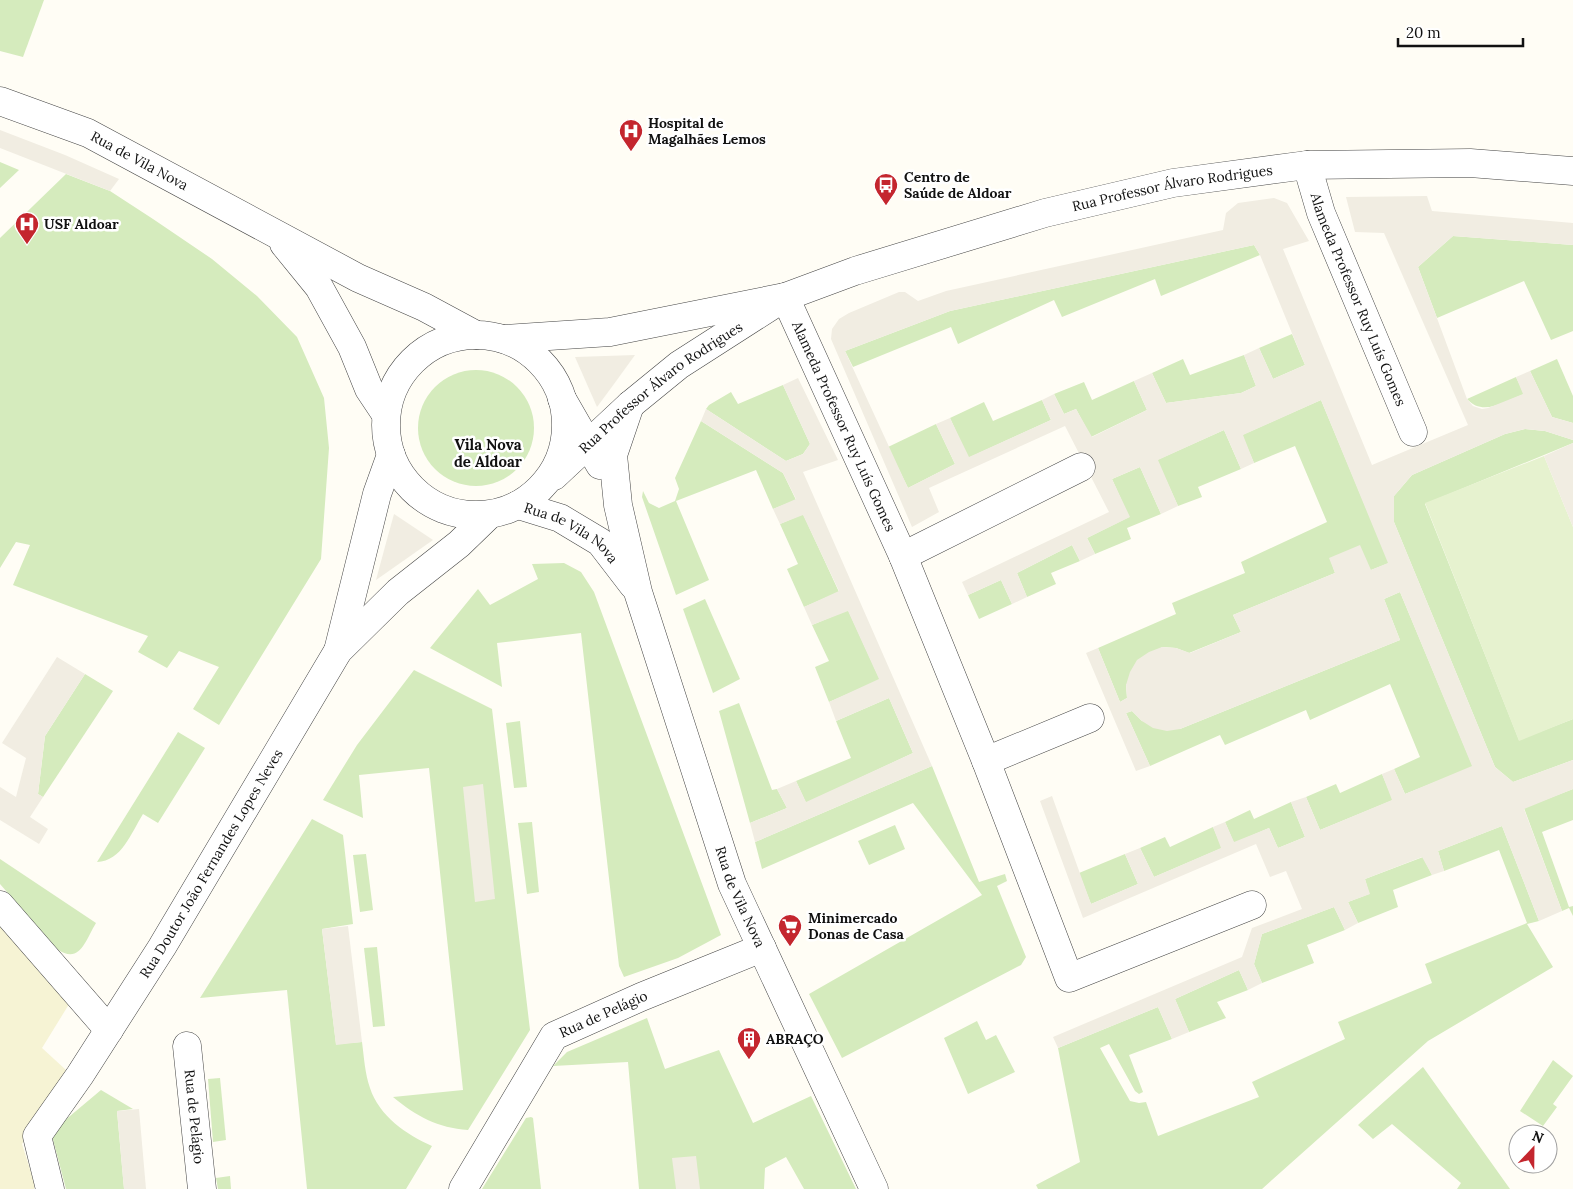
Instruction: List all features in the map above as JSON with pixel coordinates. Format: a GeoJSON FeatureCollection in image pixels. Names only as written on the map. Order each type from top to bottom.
{"type":"FeatureCollection","features":[{"type":"Feature","properties":{"kind":"street","name":"Rua de Vila Nova"},"geometry":{"type":"LineString","coordinates":[[0,100],[88,133],[358,278],[424,307],[476,335]]}},
{"type":"Feature","properties":{"kind":"street","name":"Rua Professor Álvaro Rodrigues"},"geometry":{"type":"LineString","coordinates":[[504,339],[610,332],[785,297],[855,271],[1046,213],[1173,183],[1308,165],[1470,163],[1573,170]]}},
{"type":"Feature","properties":{"kind":"street","name":"Alameda Professor Ruy Luís Gomes"},"geometry":{"type":"LineString","coordinates":[[1308,165],[1321,213],[1413,432]]}},
{"type":"Feature","properties":{"kind":"street","name":"Rua de Vila Nova"},"geometry":{"type":"LineString","coordinates":[[275,234],[319,287],[352,347],[369,389],[385,413]]}},
{"type":"Feature","properties":{"kind":"street","name":"Rua Professor Álvaro Rodrigues"},"geometry":{"type":"LineString","coordinates":[[518,505],[543,486],[630,405],[679,365],[785,297]]}},
{"type":"Feature","properties":{"kind":"street","name":"Alameda Professor Ruy Luís Gomes"},"geometry":{"type":"LineString","coordinates":[[785,297],[902,556],[986,761],[1069,978],[1252,905]]}},
{"type":"Feature","properties":{"kind":"street"},"geometry":{"type":"LineString","coordinates":[[518,505],[489,514],[458,514],[429,502],[406,482],[390,454],[385,413],[402,373],[422,353],[447,339],[476,335],[504,339],[529,353],[550,373],[562,399],[566,430],[559,460],[543,486]]}},
{"type":"Feature","properties":{"kind":"street","name":"Rua de Vila Nova"},"geometry":{"type":"LineString","coordinates":[[562,399],[588,444],[618,505]]}},
{"type":"Feature","properties":{"kind":"street","name":"Rua de Vila Nova"},"geometry":{"type":"LineString","coordinates":[[630,405],[613,455],[618,505],[638,592],[732,884],[874,1189]]}},
{"type":"Feature","properties":{"kind":"street","name":"Rua Doutor João Fernandes Lopes Neves"},"geometry":{"type":"LineString","coordinates":[[338,651],[377,494],[390,454]]}},
{"type":"Feature","properties":{"kind":"street"},"geometry":{"type":"LineString","coordinates":[[902,556],[1081,467]]}},
{"type":"Feature","properties":{"kind":"street","name":"Rua de Vila Nova"},"geometry":{"type":"LineString","coordinates":[[518,505],[560,518],[600,542],[638,592]]}},
{"type":"Feature","properties":{"kind":"street","name":"Rua Doutor João Fernandes Lopes Neves"},"geometry":{"type":"LineString","coordinates":[[50,1189],[37,1136],[80,1075],[162,947],[338,651],[398,592],[459,544],[489,514]]}},
{"type":"Feature","properties":{"kind":"street"},"geometry":{"type":"LineString","coordinates":[[986,761],[1090,718]]}},
{"type":"Feature","properties":{"kind":"street"},"geometry":{"type":"LineString","coordinates":[[0,905],[109,1030]]}},
{"type":"Feature","properties":{"kind":"street","name":"Rua de Pelágio"},"geometry":{"type":"LineString","coordinates":[[463,1189],[554,1036],[641,997],[762,948]]}},
{"type":"Feature","properties":{"kind":"street","name":"Rua de Pelágio"},"geometry":{"type":"LineString","coordinates":[[187,1046],[202,1189]]}},
{"type":"Feature","properties":{"kind":"shaded area"},"geometry":{"type":"Polygon","coordinates":[[[0,130],[65,155],[119,179],[110,191],[0,148],[0,130]]]}},
{"type":"Feature","properties":{"kind":"shaded area"},"geometry":{"type":"Polygon","coordinates":[[[1427,196],[1432,211],[1573,223],[1573,245],[1453,236],[1418,267],[1467,399],[1473,406],[1482,409],[1488,408],[1523,394],[1516,377],[1530,371],[1552,417],[1573,423],[1573,440],[1545,431],[1525,429],[1505,434],[1412,475],[1394,496],[1394,522],[1495,767],[1513,782],[1573,760],[1573,789],[1524,809],[1562,911],[1539,921],[1502,826],[1438,851],[1444,871],[1432,875],[1422,857],[1365,879],[1370,894],[1348,902],[1358,923],[1345,930],[1334,907],[1262,934],[1254,964],[1262,983],[1248,990],[1239,970],[1175,999],[1189,1032],[1172,1039],[1158,1007],[1058,1048],[1053,1037],[1242,957],[1252,928],[1302,909],[1286,871],[1270,877],[1256,844],[1083,918],[1040,801],[1052,796],[1091,904],[1138,884],[1125,854],[1140,848],[1154,877],[1221,848],[1213,827],[1225,822],[1234,842],[1269,828],[1278,848],[1305,837],[1291,802],[1306,797],[1320,830],[1392,800],[1382,774],[1394,769],[1405,794],[1472,766],[1400,592],[1384,599],[1400,640],[1180,729],[1167,731],[1153,728],[1132,711],[1126,713],[1150,766],[1136,771],[1086,653],[1098,648],[1120,702],[1127,698],[1126,685],[1130,672],[1137,660],[1149,652],[1162,647],[1176,648],[1190,653],[1241,632],[1233,615],[1335,573],[1329,558],[1360,545],[1371,570],[1388,563],[1321,400],[1243,435],[1254,463],[1241,469],[1224,430],[1158,460],[1178,506],[1161,514],[1140,467],[1112,479],[1130,517],[1087,538],[1095,554],[1080,561],[1072,545],[1017,573],[1027,597],[1012,604],[1001,580],[968,595],[962,582],[1109,512],[1065,426],[929,488],[939,512],[912,527],[831,339],[832,329],[839,319],[849,313],[899,292],[905,292],[918,301],[946,291],[1223,230],[1226,213],[1238,203],[1274,198],[1287,203],[1309,241],[1283,249],[1372,465],[1468,425],[1384,233],[1355,232],[1346,197],[1427,196]],[[1254,245],[950,311],[845,351],[908,488],[955,464],[936,424],[950,418],[969,457],[1051,420],[1042,400],[1054,394],[1064,414],[1076,409],[1092,437],[1147,410],[1134,381],[1152,373],[1166,403],[1241,393],[1256,386],[1244,355],[1259,348],[1273,379],[1305,365],[1260,255],[1254,245]]]}},
{"type":"Feature","properties":{"kind":"shaded area"},"geometry":{"type":"Polygon","coordinates":[[[635,355],[614,384],[597,407],[575,357],[635,355]]]}},
{"type":"Feature","properties":{"kind":"shaded area"},"geometry":{"type":"Polygon","coordinates":[[[798,378],[838,460],[803,472],[932,766],[755,842],[750,823],[787,808],[777,789],[796,781],[806,802],[913,753],[889,698],[836,721],[829,702],[879,679],[848,611],[812,625],[804,607],[839,591],[803,515],[780,524],[773,509],[796,499],[783,473],[701,421],[706,409],[786,461],[803,454],[810,444],[783,385],[798,378]]]}},
{"type":"Feature","properties":{"kind":"shaded area"},"geometry":{"type":"Polygon","coordinates":[[[1573,443],[1573,527],[1544,456],[1573,443]]]}},
{"type":"Feature","properties":{"kind":"shaded area"},"geometry":{"type":"Polygon","coordinates":[[[394,514],[433,540],[376,580],[386,543],[394,514]]]}},
{"type":"Feature","properties":{"kind":"shaded area"},"geometry":{"type":"Polygon","coordinates":[[[57,657],[85,674],[45,736],[38,794],[43,797],[30,817],[48,829],[39,844],[0,820],[0,787],[16,797],[26,758],[2,743],[57,657]]]}},
{"type":"Feature","properties":{"kind":"shaded area"},"geometry":{"type":"Polygon","coordinates":[[[483,784],[495,899],[475,902],[463,787],[483,784]]]}},
{"type":"Feature","properties":{"kind":"shaded area"},"geometry":{"type":"Polygon","coordinates":[[[0,921],[71,1001],[42,1048],[66,1070],[22,1144],[35,1185],[34,1189],[0,1189],[0,921]]]}},
{"type":"Feature","properties":{"kind":"shaded area"},"geometry":{"type":"Polygon","coordinates":[[[348,926],[362,1042],[336,1045],[322,929],[348,926]]]}},
{"type":"Feature","properties":{"kind":"shaded area"},"geometry":{"type":"Polygon","coordinates":[[[139,1109],[146,1189],[124,1189],[117,1111],[139,1109]]]}},
{"type":"Feature","properties":{"kind":"shaded area"},"geometry":{"type":"Polygon","coordinates":[[[696,1156],[700,1189],[676,1189],[672,1158],[696,1156]]]}},
{"type":"Feature","properties":{"kind":"green space"},"geometry":{"type":"Polygon","coordinates":[[[0,0],[44,0],[23,57],[0,51],[0,0]]]}},
{"type":"Feature","properties":{"kind":"green space"},"geometry":{"type":"Polygon","coordinates":[[[0,162],[19,170],[0,188],[0,162]]]}},
{"type":"Feature","properties":{"kind":"green space"},"geometry":{"type":"Polygon","coordinates":[[[66,174],[110,191],[212,259],[257,296],[297,337],[324,398],[329,448],[321,559],[219,725],[193,709],[219,667],[179,651],[167,668],[138,652],[148,636],[13,585],[30,545],[16,542],[0,568],[0,238],[66,174]]]}},
{"type":"Feature","properties":{"kind":"green space"},"geometry":{"type":"Polygon","coordinates":[[[1453,236],[1573,245],[1573,331],[1551,340],[1524,281],[1437,318],[1418,267],[1453,236]]]}},
{"type":"Feature","properties":{"kind":"green space"},"geometry":{"type":"Polygon","coordinates":[[[1254,245],[1260,255],[1161,296],[1155,279],[1062,317],[1054,300],[958,344],[951,327],[853,367],[845,351],[950,311],[1254,245]]]}},
{"type":"Feature","properties":{"kind":"green space"},"geometry":{"type":"Polygon","coordinates":[[[1292,334],[1305,365],[1273,379],[1259,348],[1292,334]]]}},
{"type":"Feature","properties":{"kind":"green space"},"geometry":{"type":"Polygon","coordinates":[[[1244,355],[1256,386],[1241,393],[1166,403],[1152,373],[1183,359],[1190,375],[1244,355]]]}},
{"type":"Feature","properties":{"kind":"green space"},"geometry":{"type":"Polygon","coordinates":[[[1557,359],[1573,396],[1573,423],[1552,417],[1530,371],[1557,359]]]}},
{"type":"Feature","properties":{"kind":"green space"},"geometry":{"type":"Polygon","coordinates":[[[476,370],[498,374],[517,387],[530,406],[534,428],[530,450],[517,469],[498,482],[476,486],[454,482],[435,469],[422,450],[418,428],[422,406],[435,387],[454,374],[476,370]]]}},
{"type":"Feature","properties":{"kind":"green space"},"geometry":{"type":"Polygon","coordinates":[[[1516,377],[1524,394],[1487,407],[1480,407],[1467,399],[1516,377]]]}},
{"type":"Feature","properties":{"kind":"green space"},"geometry":{"type":"Polygon","coordinates":[[[1134,381],[1147,410],[1091,437],[1076,409],[1064,414],[1054,394],[1084,382],[1092,400],[1134,381]]]}},
{"type":"Feature","properties":{"kind":"green space"},"geometry":{"type":"Polygon","coordinates":[[[783,385],[810,444],[803,454],[786,461],[706,409],[709,405],[731,392],[738,404],[783,385]]]}},
{"type":"Feature","properties":{"kind":"green space"},"geometry":{"type":"Polygon","coordinates":[[[1042,400],[1051,420],[968,458],[950,418],[984,402],[993,421],[1042,400]]]}},
{"type":"Feature","properties":{"kind":"green space"},"geometry":{"type":"Polygon","coordinates":[[[1321,400],[1389,563],[1371,570],[1330,558],[1335,573],[1233,615],[1241,632],[1189,653],[1176,648],[1162,647],[1126,685],[1127,698],[1120,702],[1098,648],[1176,614],[1172,603],[1245,573],[1241,562],[1327,522],[1295,446],[1254,463],[1242,435],[1321,400]]]}},
{"type":"Feature","properties":{"kind":"green space"},"geometry":{"type":"Polygon","coordinates":[[[701,421],[783,473],[796,500],[773,509],[756,470],[676,501],[709,580],[676,595],[642,497],[643,491],[649,503],[659,508],[675,501],[679,489],[675,478],[701,421]]]}},
{"type":"Feature","properties":{"kind":"green space"},"geometry":{"type":"Polygon","coordinates":[[[936,424],[955,464],[908,488],[888,447],[936,424]]]}},
{"type":"Feature","properties":{"kind":"green space"},"geometry":{"type":"Polygon","coordinates":[[[1525,429],[1545,431],[1573,440],[1573,443],[1425,504],[1519,740],[1573,719],[1573,760],[1513,782],[1495,767],[1394,522],[1394,496],[1412,475],[1505,434],[1525,429]]]}},
{"type":"Feature","properties":{"kind":"green space"},"geometry":{"type":"Polygon","coordinates":[[[1224,430],[1241,469],[1198,487],[1202,497],[1178,506],[1157,460],[1224,430]]]}},
{"type":"Feature","properties":{"kind":"green space"},"geometry":{"type":"Polygon","coordinates":[[[1544,456],[1573,527],[1573,719],[1519,741],[1425,503],[1544,456]]]}},
{"type":"Feature","properties":{"kind":"green space"},"geometry":{"type":"Polygon","coordinates":[[[1140,467],[1161,514],[1127,528],[1131,539],[1095,554],[1087,538],[1129,517],[1112,479],[1140,467]]]}},
{"type":"Feature","properties":{"kind":"green space"},"geometry":{"type":"Polygon","coordinates":[[[803,514],[839,592],[804,607],[787,569],[798,564],[780,524],[803,514]]]}},
{"type":"Feature","properties":{"kind":"green space"},"geometry":{"type":"Polygon","coordinates":[[[1072,545],[1080,561],[1051,573],[1056,584],[1027,597],[1017,573],[1072,545]]]}},
{"type":"Feature","properties":{"kind":"green space"},"geometry":{"type":"Polygon","coordinates":[[[564,563],[581,572],[594,592],[721,935],[678,958],[624,977],[619,966],[581,633],[497,643],[502,687],[430,648],[478,589],[490,605],[538,579],[532,564],[564,563]]]}},
{"type":"Feature","properties":{"kind":"green space"},"geometry":{"type":"Polygon","coordinates":[[[1001,580],[1012,604],[979,619],[968,595],[1001,580]]]}},
{"type":"Feature","properties":{"kind":"green space"},"geometry":{"type":"Polygon","coordinates":[[[1400,592],[1473,767],[1405,794],[1394,769],[1420,757],[1390,684],[1310,720],[1306,710],[1225,745],[1220,735],[1150,766],[1126,713],[1132,711],[1142,721],[1180,729],[1400,640],[1384,599],[1400,592]]]}},
{"type":"Feature","properties":{"kind":"green space"},"geometry":{"type":"Polygon","coordinates":[[[705,599],[740,679],[713,693],[683,609],[705,599]]]}},
{"type":"Feature","properties":{"kind":"green space"},"geometry":{"type":"Polygon","coordinates":[[[848,610],[880,680],[829,702],[815,667],[829,661],[812,625],[848,610]]]}},
{"type":"Feature","properties":{"kind":"green space"},"geometry":{"type":"Polygon","coordinates":[[[414,670],[492,709],[530,1030],[468,1130],[437,1124],[410,1110],[393,1097],[463,1090],[429,768],[359,775],[363,818],[323,800],[357,745],[414,670]]]}},
{"type":"Feature","properties":{"kind":"green space"},"geometry":{"type":"Polygon","coordinates":[[[85,674],[113,691],[43,797],[38,794],[45,736],[85,674]]]}},
{"type":"Feature","properties":{"kind":"green space"},"geometry":{"type":"Polygon","coordinates":[[[889,698],[913,753],[806,803],[796,781],[851,758],[836,721],[889,698]]]}},
{"type":"Feature","properties":{"kind":"green space"},"geometry":{"type":"Polygon","coordinates":[[[739,703],[772,790],[777,789],[787,808],[750,823],[719,711],[739,703]]]}},
{"type":"Feature","properties":{"kind":"green space"},"geometry":{"type":"Polygon","coordinates":[[[520,721],[527,787],[514,788],[506,723],[520,721]]]}},
{"type":"Feature","properties":{"kind":"green space"},"geometry":{"type":"Polygon","coordinates":[[[178,732],[205,748],[158,823],[143,814],[125,845],[113,857],[97,862],[178,732]]]}},
{"type":"Feature","properties":{"kind":"green space"},"geometry":{"type":"Polygon","coordinates":[[[932,766],[979,882],[1005,874],[1007,881],[997,886],[1026,957],[1021,965],[842,1058],[809,994],[982,895],[913,803],[762,869],[755,842],[932,766]]]}},
{"type":"Feature","properties":{"kind":"green space"},"geometry":{"type":"Polygon","coordinates":[[[1382,774],[1393,800],[1320,830],[1306,797],[1336,784],[1340,793],[1382,774]]]}},
{"type":"Feature","properties":{"kind":"green space"},"geometry":{"type":"Polygon","coordinates":[[[1573,789],[1573,820],[1542,832],[1569,907],[1573,906],[1573,916],[1569,908],[1562,911],[1524,808],[1573,789]]]}},
{"type":"Feature","properties":{"kind":"green space"},"geometry":{"type":"Polygon","coordinates":[[[1291,802],[1305,837],[1278,848],[1269,828],[1234,843],[1225,822],[1250,810],[1254,819],[1291,802]]]}},
{"type":"Feature","properties":{"kind":"green space"},"geometry":{"type":"Polygon","coordinates":[[[312,819],[343,835],[353,924],[322,929],[336,1044],[362,1042],[368,1083],[380,1107],[387,1116],[404,1130],[432,1146],[406,1189],[307,1189],[287,990],[200,998],[312,819]]]}},
{"type":"Feature","properties":{"kind":"green space"},"geometry":{"type":"Polygon","coordinates":[[[532,822],[539,892],[527,894],[518,823],[532,822]]]}},
{"type":"Feature","properties":{"kind":"green space"},"geometry":{"type":"Polygon","coordinates":[[[895,825],[905,849],[869,865],[858,841],[895,825]]]}},
{"type":"Feature","properties":{"kind":"green space"},"geometry":{"type":"Polygon","coordinates":[[[1502,826],[1539,921],[1527,924],[1553,967],[1428,1041],[1262,1189],[1038,1189],[1036,1185],[1080,1162],[1058,1048],[1158,1007],[1172,1039],[1129,1055],[1143,1092],[1139,1094],[1135,1091],[1109,1044],[1100,1048],[1130,1101],[1146,1102],[1158,1136],[1259,1097],[1252,1082],[1345,1039],[1338,1022],[1432,983],[1425,964],[1527,923],[1499,850],[1444,871],[1438,851],[1502,826]]]}},
{"type":"Feature","properties":{"kind":"green space"},"geometry":{"type":"Polygon","coordinates":[[[1213,827],[1222,848],[1154,877],[1140,848],[1165,837],[1170,847],[1213,827]]]}},
{"type":"Feature","properties":{"kind":"green space"},"geometry":{"type":"Polygon","coordinates":[[[366,854],[373,910],[360,912],[353,855],[366,854]]]}},
{"type":"Feature","properties":{"kind":"green space"},"geometry":{"type":"Polygon","coordinates":[[[1125,854],[1138,884],[1091,904],[1079,873],[1125,854]]]}},
{"type":"Feature","properties":{"kind":"green space"},"geometry":{"type":"Polygon","coordinates":[[[1423,857],[1432,875],[1393,890],[1398,907],[1358,923],[1348,902],[1369,894],[1365,879],[1423,857]]]}},
{"type":"Feature","properties":{"kind":"green space"},"geometry":{"type":"Polygon","coordinates":[[[0,859],[96,923],[77,953],[65,953],[57,949],[0,884],[0,859]]]}},
{"type":"Feature","properties":{"kind":"green space"},"geometry":{"type":"Polygon","coordinates":[[[1334,907],[1345,930],[1307,945],[1314,963],[1262,983],[1254,964],[1262,934],[1334,907]]]}},
{"type":"Feature","properties":{"kind":"green space"},"geometry":{"type":"Polygon","coordinates":[[[377,947],[385,1026],[373,1027],[364,948],[377,947]]]}},
{"type":"Feature","properties":{"kind":"green space"},"geometry":{"type":"Polygon","coordinates":[[[1239,970],[1248,990],[1217,1002],[1226,1018],[1189,1032],[1175,999],[1239,970]]]}},
{"type":"Feature","properties":{"kind":"green space"},"geometry":{"type":"Polygon","coordinates":[[[647,1018],[665,1069],[719,1050],[753,1123],[811,1096],[856,1189],[804,1189],[786,1157],[765,1168],[764,1189],[639,1189],[628,1062],[553,1066],[567,1052],[647,1018]]]}},
{"type":"Feature","properties":{"kind":"green space"},"geometry":{"type":"Polygon","coordinates":[[[977,1021],[986,1040],[996,1035],[1015,1072],[968,1094],[944,1038],[977,1021]]]}},
{"type":"Feature","properties":{"kind":"green space"},"geometry":{"type":"Polygon","coordinates":[[[1553,1060],[1573,1076],[1553,1104],[1557,1107],[1544,1124],[1540,1124],[1520,1111],[1553,1060]]]}},
{"type":"Feature","properties":{"kind":"green space"},"geometry":{"type":"Polygon","coordinates":[[[1423,1067],[1510,1189],[1457,1189],[1461,1183],[1392,1124],[1373,1139],[1358,1125],[1423,1067]]]}},
{"type":"Feature","properties":{"kind":"green space"},"geometry":{"type":"Polygon","coordinates":[[[220,1078],[226,1140],[213,1142],[208,1079],[220,1078]]]}},
{"type":"Feature","properties":{"kind":"green space"},"geometry":{"type":"Polygon","coordinates":[[[101,1090],[133,1109],[117,1111],[124,1189],[66,1189],[51,1132],[101,1090]]]}},
{"type":"Feature","properties":{"kind":"green space"},"geometry":{"type":"Polygon","coordinates":[[[526,1118],[533,1118],[541,1189],[482,1189],[526,1118]]]}},
{"type":"Feature","properties":{"kind":"green space"},"geometry":{"type":"Polygon","coordinates":[[[230,1176],[231,1189],[218,1189],[216,1178],[230,1176]]]}},
{"type":"Feature","properties":{"kind":"place","name":"Hospital de Magalhães Lemos"},"geometry":{"type":"Point","coordinates":[631,152]}},
{"type":"Feature","properties":{"kind":"place","name":"Centro de Saúde de Aldoar"},"geometry":{"type":"Point","coordinates":[886,206]}},
{"type":"Feature","properties":{"kind":"place","name":"USF Aldoar"},"geometry":{"type":"Point","coordinates":[27,245]}},
{"type":"Feature","properties":{"kind":"place","name":"Minimercado Donas de Casa"},"geometry":{"type":"Point","coordinates":[790,947]}},
{"type":"Feature","properties":{"kind":"place","name":"ABRAÇO"},"geometry":{"type":"Point","coordinates":[749,1060]}},
{"type":"Feature","properties":{"kind":"district","name":"Vila Nova de Aldoar"},"geometry":{"type":"Point","coordinates":[488,452]}}]}
